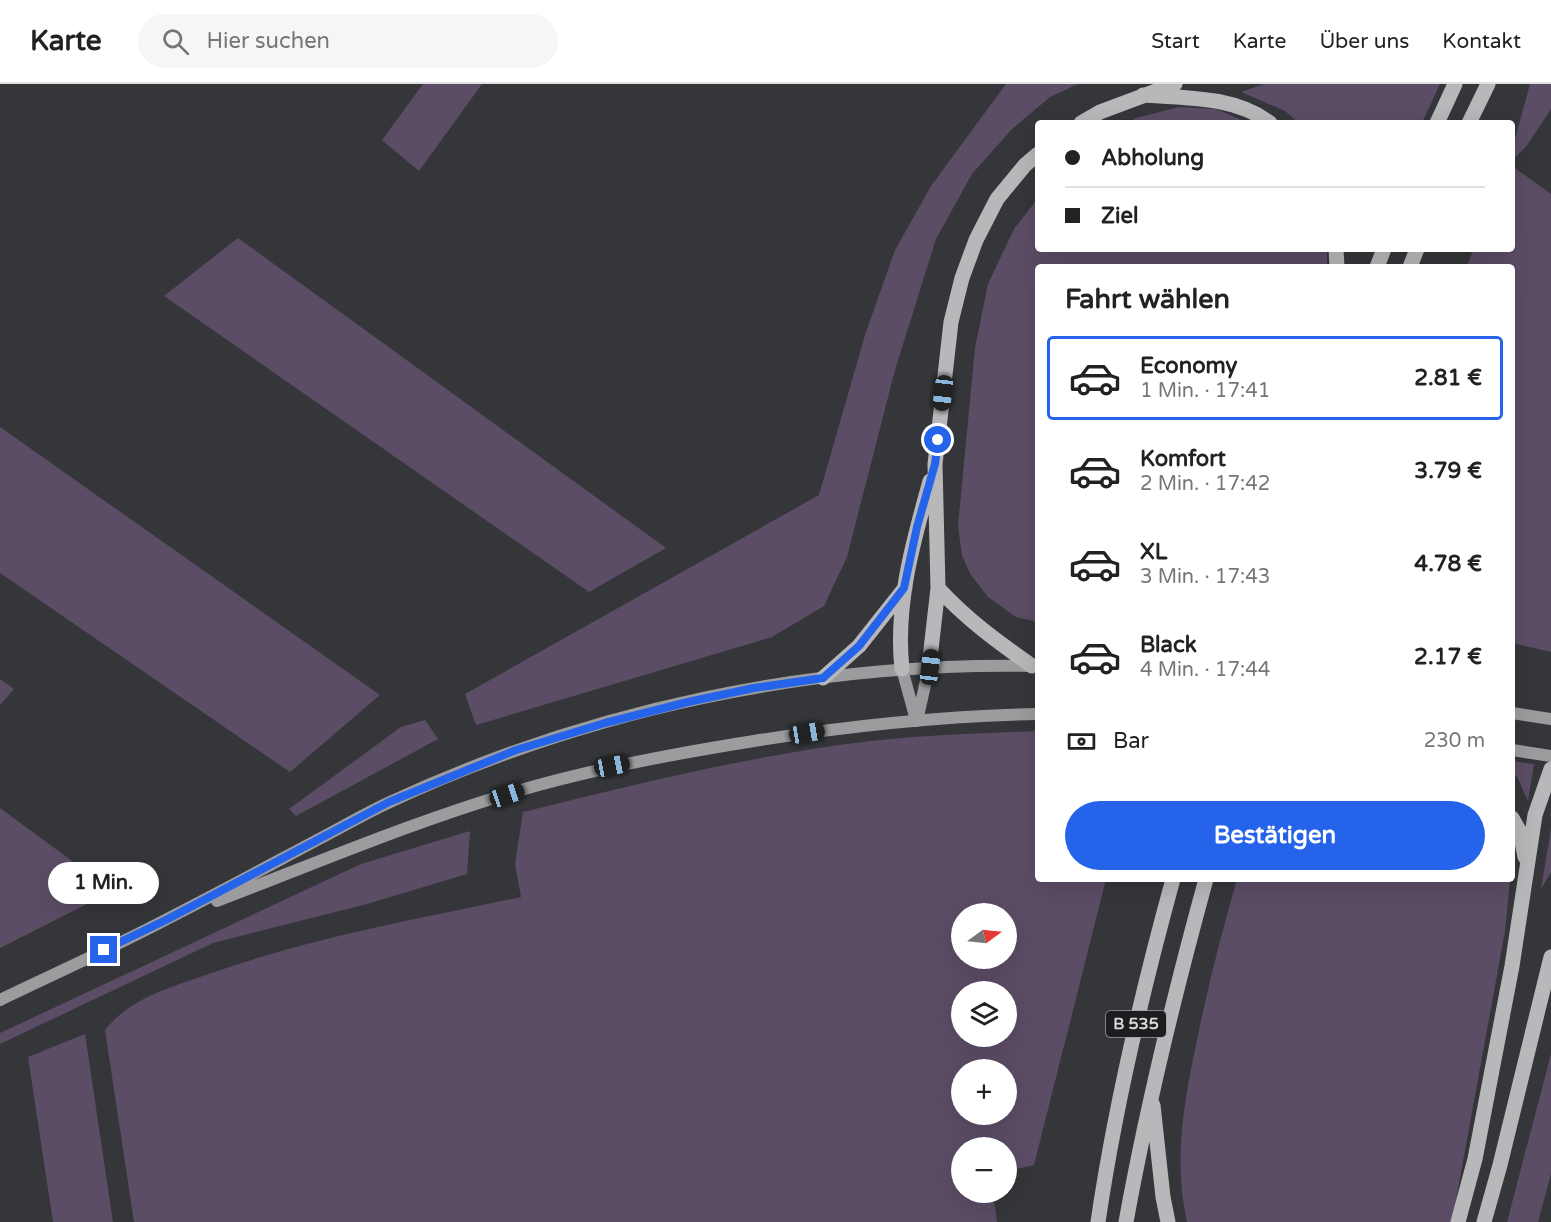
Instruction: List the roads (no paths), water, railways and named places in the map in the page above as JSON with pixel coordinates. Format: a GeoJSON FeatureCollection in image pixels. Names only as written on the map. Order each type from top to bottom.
{"type":"FeatureCollection","features":[{"type":"Feature","properties":{"kind":"main road"},"geometry":{"type":"LineString","coordinates":[[1086,120],[1101,112],[1174,84]]}},
{"type":"Feature","properties":{"kind":"main road"},"geometry":{"type":"LineString","coordinates":[[1438,120],[1455,84]]}},
{"type":"Feature","properties":{"kind":"main road"},"geometry":{"type":"LineString","coordinates":[[1470,120],[1488,84]]}},
{"type":"Feature","properties":{"kind":"main road"},"geometry":{"type":"LineString","coordinates":[[1143,95],[1221,101],[1261,115],[1267,120]]}},
{"type":"Feature","properties":{"kind":"main road"},"geometry":{"type":"LineString","coordinates":[[917,721],[930,667],[938,588],[935,464],[951,322],[962,278],[976,240],[996,199],[1035,157]]}},
{"type":"Feature","properties":{"kind":"main road"},"geometry":{"type":"LineString","coordinates":[[917,721],[902,669],[900,645],[904,588],[917,527],[935,464]]}},
{"type":"Feature","properties":{"kind":"main road"},"geometry":{"type":"LineString","coordinates":[[823,678],[859,646],[904,588]]}},
{"type":"Feature","properties":{"kind":"main road"},"geometry":{"type":"LineString","coordinates":[[938,588],[978,628],[1035,666]]}},
{"type":"Feature","properties":{"kind":"main road"},"geometry":{"type":"LineString","coordinates":[[0,1000],[166,920],[389,802],[516,750],[605,723],[754,688],[902,669],[980,665],[1035,666]]}},
{"type":"Feature","properties":{"kind":"main road"},"geometry":{"type":"LineString","coordinates":[[1515,713],[1551,719]]}},
{"type":"Feature","properties":{"kind":"main road"},"geometry":{"type":"LineString","coordinates":[[166,920],[410,827],[526,788],[612,766],[830,729],[983,715],[1035,714]]}},
{"type":"Feature","properties":{"kind":"main road"},"geometry":{"type":"LineString","coordinates":[[1515,750],[1551,756]]}},
{"type":"Feature","properties":{"kind":"main road"},"geometry":{"type":"LineString","coordinates":[[1458,1222],[1477,1148],[1512,966],[1535,815],[1551,769]]}},
{"type":"Feature","properties":{"kind":"main road"},"geometry":{"type":"LineString","coordinates":[[1515,823],[1520,832],[1528,868]]}},
{"type":"Feature","properties":{"kind":"main road","name":"B 535"},"geometry":{"type":"LineString","coordinates":[[1098,1222],[1121,1088],[1172,882]]}},
{"type":"Feature","properties":{"kind":"main road","name":"B 535"},"geometry":{"type":"LineString","coordinates":[[1126,1222],[1152,1091],[1182,964],[1205,882]]}},
{"type":"Feature","properties":{"kind":"main road"},"geometry":{"type":"LineString","coordinates":[[1484,1222],[1551,957]]}},
{"type":"Feature","properties":{"kind":"main road"},"geometry":{"type":"LineString","coordinates":[[1152,1091],[1163,1197],[1168,1222]]}}]}
